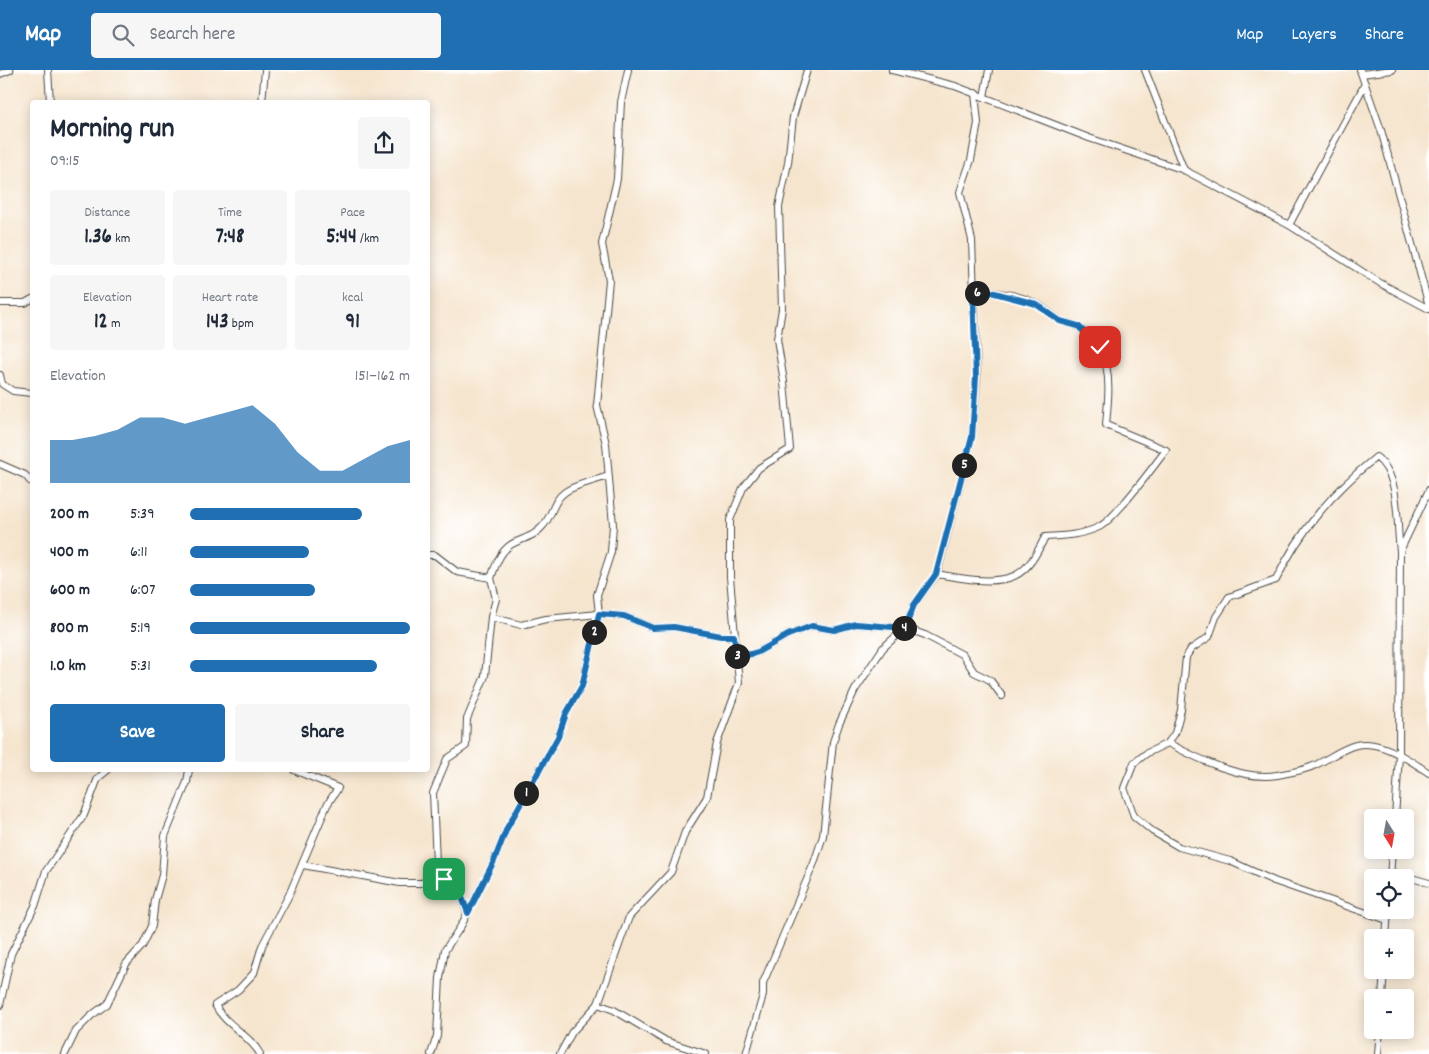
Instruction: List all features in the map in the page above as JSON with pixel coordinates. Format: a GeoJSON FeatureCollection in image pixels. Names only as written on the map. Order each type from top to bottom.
{"type":"FeatureCollection","features":[{"type":"Feature","properties":{"kind":"street"},"geometry":{"type":"LineString","coordinates":[[0,74],[10,70]]}},
{"type":"Feature","properties":{"kind":"street"},"geometry":{"type":"LineString","coordinates":[[48,70],[50,100]]}},
{"type":"Feature","properties":{"kind":"street"},"geometry":{"type":"LineString","coordinates":[[262,100],[265,70]]}},
{"type":"Feature","properties":{"kind":"street"},"geometry":{"type":"LineString","coordinates":[[431,1054],[437,1036],[440,978],[445,950],[468,913],[494,861],[507,828],[558,737],[566,714],[582,686],[599,614],[597,595],[611,552],[613,525],[606,444],[597,405],[609,280],[602,244],[616,179],[620,102],[628,70]]}},
{"type":"Feature","properties":{"kind":"street"},"geometry":{"type":"LineString","coordinates":[[560,1054],[572,1032],[598,1004],[630,917],[671,872],[685,832],[707,797],[717,744],[739,683],[734,636],[730,520],[744,488],[759,468],[790,449],[784,382],[777,339],[782,309],[779,207],[788,163],[793,117],[807,70]]}},
{"type":"Feature","properties":{"kind":"street"},"geometry":{"type":"LineString","coordinates":[[892,70],[955,86],[1088,138],[1184,170],[1289,225],[1380,283],[1429,307]]}},
{"type":"Feature","properties":{"kind":"street"},"geometry":{"type":"LineString","coordinates":[[984,97],[989,70]]}},
{"type":"Feature","properties":{"kind":"street"},"geometry":{"type":"LineString","coordinates":[[1145,70],[1184,170]]}},
{"type":"Feature","properties":{"kind":"street"},"geometry":{"type":"LineString","coordinates":[[1392,70],[1361,72],[1381,130],[1429,307]]}},
{"type":"Feature","properties":{"kind":"street"},"geometry":{"type":"LineString","coordinates":[[1289,225],[1365,84]]}},
{"type":"Feature","properties":{"kind":"street"},"geometry":{"type":"LineString","coordinates":[[746,1054],[763,995],[763,983],[814,863],[823,836],[833,742],[839,724],[855,690],[883,648],[905,628],[914,605],[936,574],[972,437],[976,377],[972,240],[960,192],[971,160],[978,123],[975,93]]}},
{"type":"Feature","properties":{"kind":"street"},"geometry":{"type":"LineString","coordinates":[[936,574],[987,580],[1014,576],[1032,561],[1045,538],[1073,535],[1101,526],[1132,493],[1166,450],[1106,425],[1110,383],[1108,364],[1100,347],[1090,335],[1078,326],[1060,321],[1036,304],[991,292],[973,293]]}},
{"type":"Feature","properties":{"kind":"street"},"geometry":{"type":"LineString","coordinates":[[0,303],[25,303],[30,300]]}},
{"type":"Feature","properties":{"kind":"street"},"geometry":{"type":"LineString","coordinates":[[0,375],[2,384],[13,391],[30,393]]}},
{"type":"Feature","properties":{"kind":"street"},"geometry":{"type":"LineString","coordinates":[[1386,929],[1387,920],[1274,881],[1230,861],[1179,847],[1152,831],[1134,816],[1124,788],[1134,763],[1147,752],[1168,743],[1175,733],[1181,710],[1186,657],[1191,650],[1209,637],[1216,617],[1229,597],[1276,580],[1291,550],[1323,508],[1344,483],[1376,457],[1385,464],[1394,492],[1400,551],[1399,755],[1396,809]]}},
{"type":"Feature","properties":{"kind":"street"},"geometry":{"type":"LineString","coordinates":[[0,464],[25,475],[30,481]]}},
{"type":"Feature","properties":{"kind":"street"},"geometry":{"type":"LineString","coordinates":[[468,913],[460,892],[442,876],[436,863],[433,793],[447,759],[466,746],[467,719],[485,676],[491,617],[496,599],[491,578],[497,559],[514,542],[530,538],[543,526],[550,516],[555,501],[566,491],[608,476]]}},
{"type":"Feature","properties":{"kind":"street"},"geometry":{"type":"LineString","coordinates":[[1400,551],[1429,490]]}},
{"type":"Feature","properties":{"kind":"street"},"geometry":{"type":"LineString","coordinates":[[430,555],[435,555],[457,572],[491,578]]}},
{"type":"Feature","properties":{"kind":"street"},"geometry":{"type":"LineString","coordinates":[[491,617],[521,626],[546,619],[599,614],[624,616],[653,628],[674,627],[721,636],[734,636]]}},
{"type":"Feature","properties":{"kind":"street"},"geometry":{"type":"LineString","coordinates":[[737,658],[758,652],[788,635],[812,626],[834,630],[856,624],[905,628],[926,635],[963,656],[974,672],[990,680],[1002,696]]}},
{"type":"Feature","properties":{"kind":"street"},"geometry":{"type":"LineString","coordinates":[[1168,743],[1203,760],[1257,775],[1276,776],[1310,767],[1356,745],[1373,744],[1399,755],[1429,773]]}},
{"type":"Feature","properties":{"kind":"street"},"geometry":{"type":"LineString","coordinates":[[0,1005],[11,954],[35,906],[46,871],[84,815],[98,778],[106,772]]}},
{"type":"Feature","properties":{"kind":"street"},"geometry":{"type":"LineString","coordinates":[[65,1054],[76,1032],[92,1015],[107,1004],[126,964],[143,944],[152,926],[155,900],[162,875],[165,836],[187,782],[189,772]]}},
{"type":"Feature","properties":{"kind":"street"},"geometry":{"type":"LineString","coordinates":[[260,1054],[246,1038],[220,1015],[215,1005],[238,990],[254,974],[262,946],[303,865],[328,805],[338,788],[299,772]]}},
{"type":"Feature","properties":{"kind":"street"},"geometry":{"type":"LineString","coordinates":[[303,865],[400,883],[421,883],[442,876]]}},
{"type":"Feature","properties":{"kind":"street"},"geometry":{"type":"LineString","coordinates":[[1414,879],[1429,882]]}},
{"type":"Feature","properties":{"kind":"street"},"geometry":{"type":"LineString","coordinates":[[598,1004],[614,1010],[666,1041],[706,1054]]}},
{"type":"Feature","properties":{"kind":"street"},"geometry":{"type":"LineString","coordinates":[[1379,1039],[1378,1053],[1386,1054]]}},
{"type":"Feature","properties":{"kind":"route"},"geometry":{"type":"LineString","coordinates":[[444,879],[460,892],[468,913],[481,883],[494,861],[507,828],[558,737],[566,714],[582,686],[599,614],[624,616],[653,628],[674,627],[721,636],[734,636],[737,658],[758,652],[788,635],[812,626],[834,630],[856,624],[905,628],[914,605],[936,574],[942,556],[958,484],[972,437],[976,377],[973,293],[991,292],[1012,296],[1036,304],[1060,321],[1078,326],[1090,335],[1100,347]]}}]}
